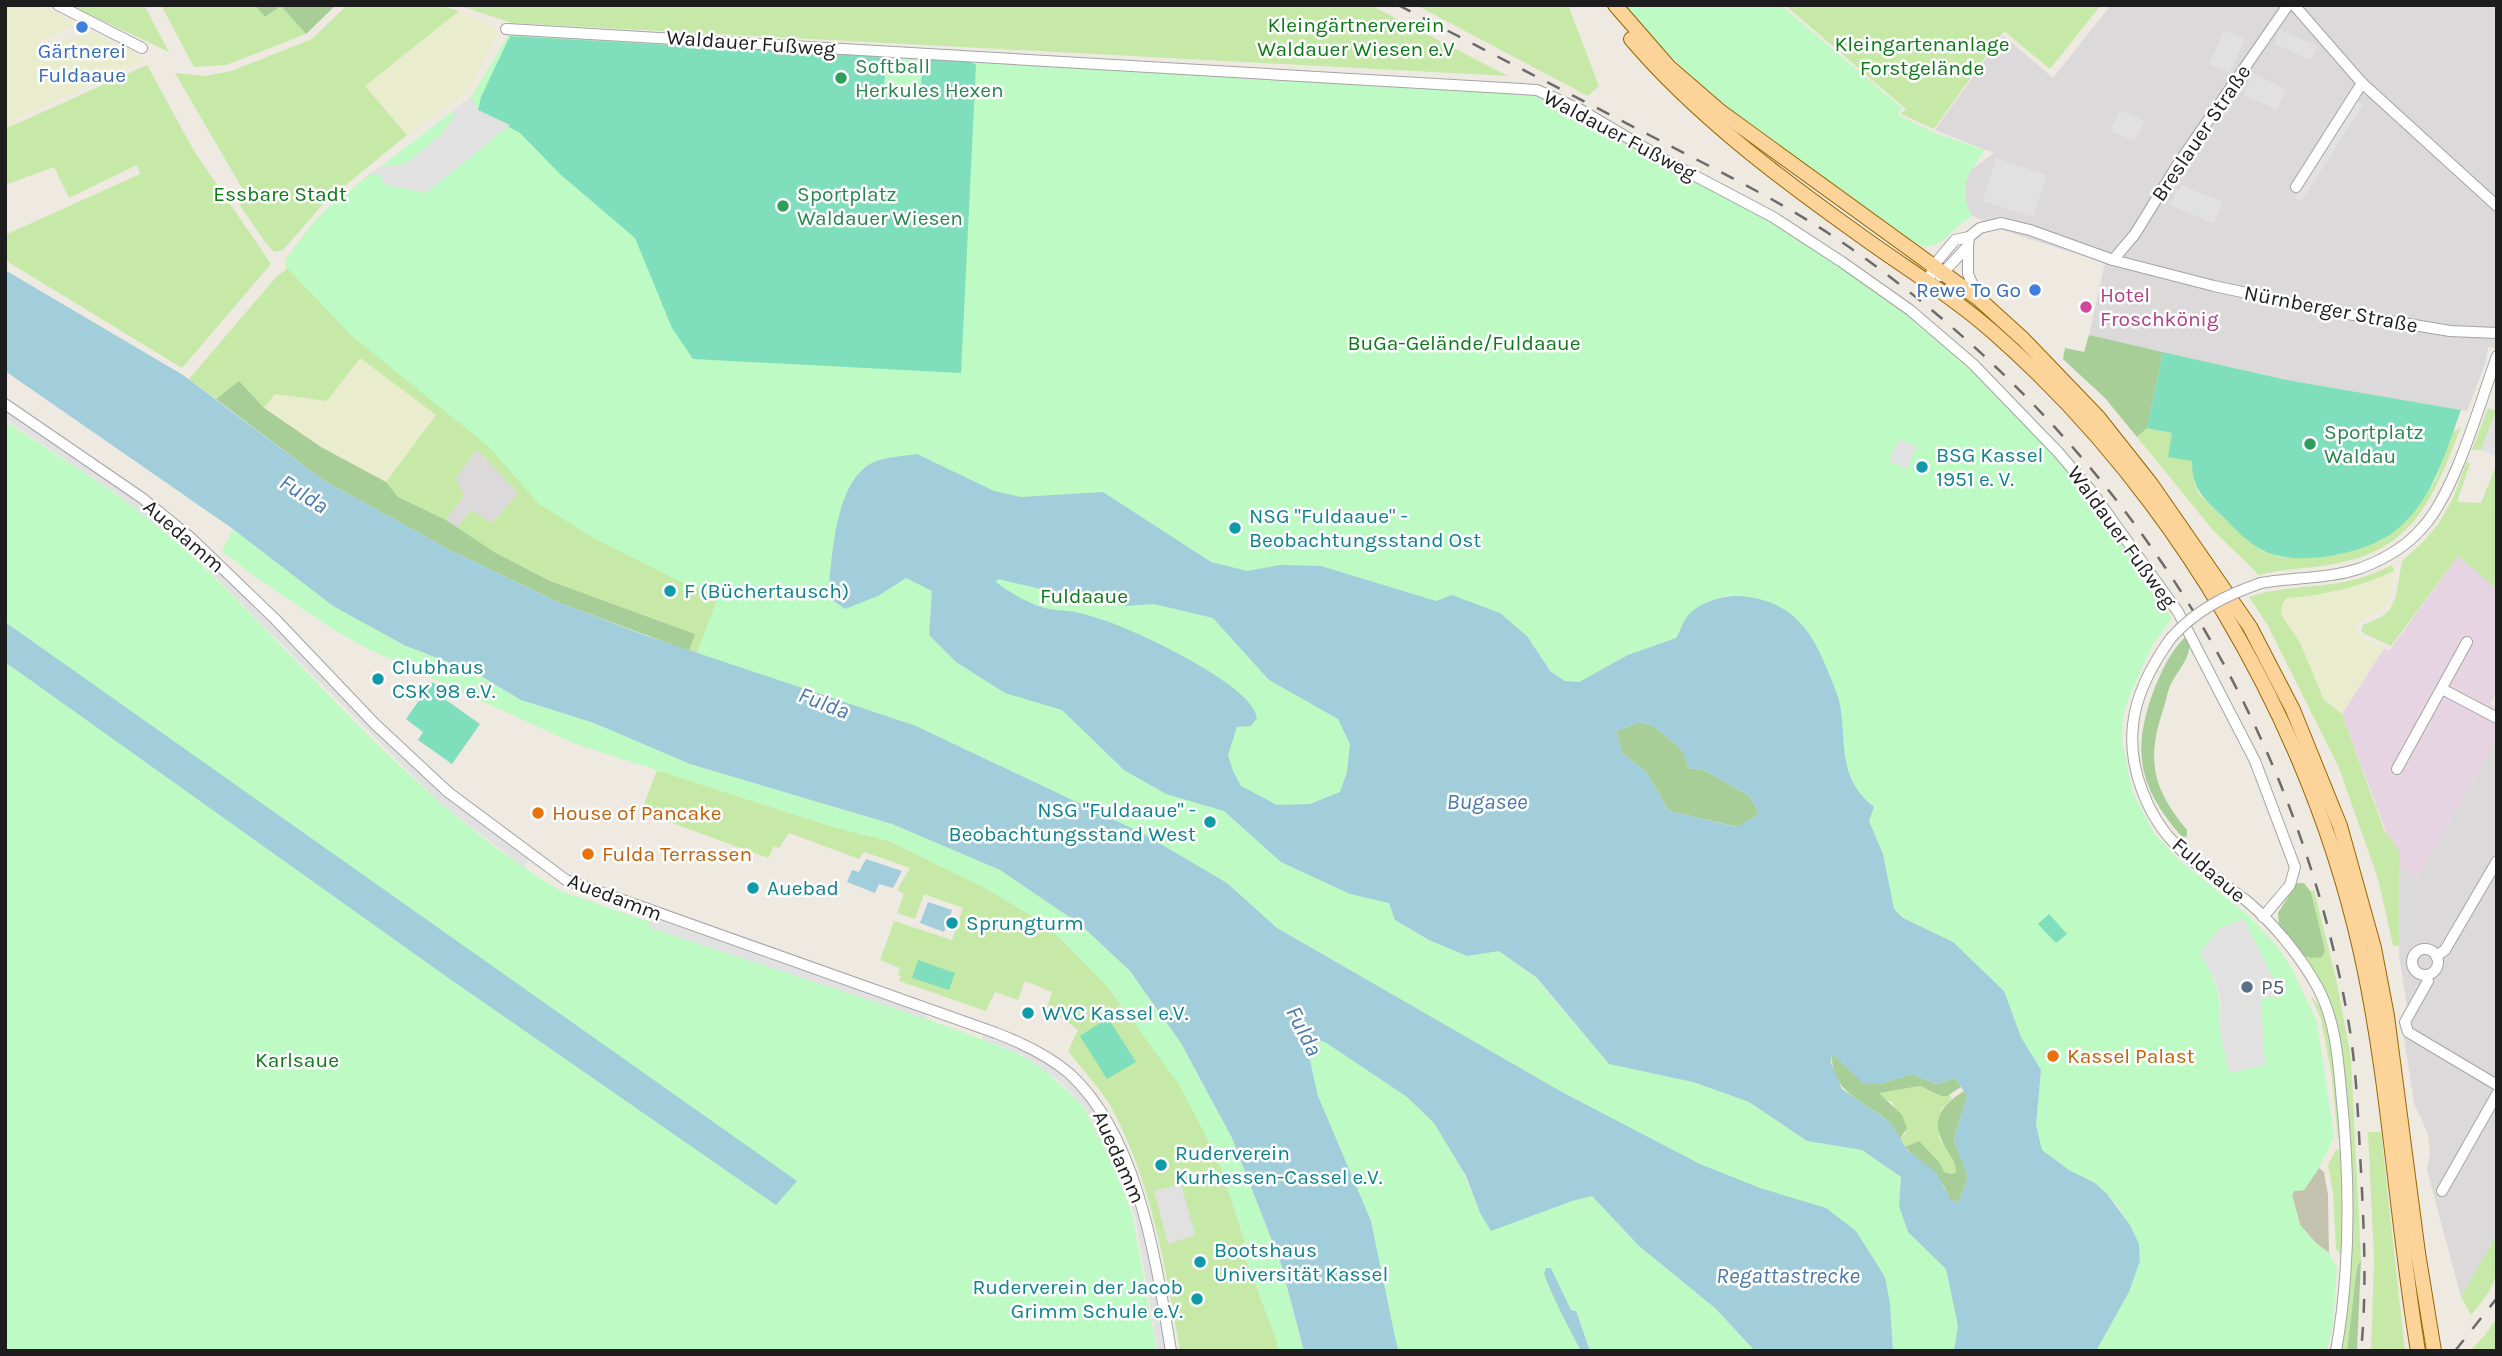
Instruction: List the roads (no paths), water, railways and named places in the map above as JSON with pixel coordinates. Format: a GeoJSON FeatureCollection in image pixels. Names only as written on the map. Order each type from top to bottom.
{"type":"FeatureCollection","features":[{"type":"Feature","properties":{"kind":"main road"},"geometry":{"type":"LineString","coordinates":[[1602,5],[1672,83],[1716,122],[1790,184],[1992,331],[2053,389],[2143,494],[2240,637],[2281,718],[2328,835],[2360,950],[2375,1030],[2418,1351]]}},
{"type":"Feature","properties":{"kind":"main road"},"geometry":{"type":"LineString","coordinates":[[1615,5],[1669,67],[1721,112],[1979,299],[2061,377],[2098,417],[2151,484],[2250,627],[2293,710],[2340,826],[2374,948],[2387,1016],[2418,1253],[2434,1351]]}},
{"type":"Feature","properties":{"kind":"street"},"geometry":{"type":"LineString","coordinates":[[58,5],[142,48]]}},
{"type":"Feature","properties":{"kind":"street","name":"Breslauer Straße"},"geometry":{"type":"LineString","coordinates":[[2113,260],[2135,234],[2178,164],[2288,5]]}},
{"type":"Feature","properties":{"kind":"street"},"geometry":{"type":"LineString","coordinates":[[2294,5],[2362,83],[2497,206]]}},
{"type":"Feature","properties":{"kind":"street","name":"Waldauer Fußweg"},"geometry":{"type":"LineString","coordinates":[[506,29],[1536,90],[1581,110],[1667,161],[1783,224],[1910,310],[2000,391],[2092,492],[2191,634],[2255,761],[2295,867],[2290,885],[2263,917]]}},
{"type":"Feature","properties":{"kind":"street"},"geometry":{"type":"LineString","coordinates":[[2296,187],[2362,83]]}},
{"type":"Feature","properties":{"kind":"street","name":"Nürnberger Straße"},"geometry":{"type":"LineString","coordinates":[[1928,282],[1939,269],[1955,240],[1968,241],[1980,228],[2001,223],[2030,230],[2113,260],[2214,286],[2336,312],[2450,331],[2497,333]]}},
{"type":"Feature","properties":{"kind":"street"},"geometry":{"type":"LineString","coordinates":[[1968,241],[1968,274],[1979,299]]}},
{"type":"Feature","properties":{"kind":"street","name":"Fuldaaue"},"geometry":{"type":"LineString","coordinates":[[2336,1351],[2343,1310],[2346,1261],[2347,1140],[2333,1028],[2318,989],[2282,938],[2263,917],[2177,847],[2150,808],[2137,778],[2132,727],[2136,707],[2152,669],[2171,638],[2201,611],[2219,600],[2261,583],[2346,572],[2380,559],[2409,541],[2428,521],[2444,495],[2497,356]]}},
{"type":"Feature","properties":{"kind":"street","name":"Auedamm"},"geometry":{"type":"LineString","coordinates":[[5,404],[142,499],[191,538],[275,619],[375,724],[448,792],[566,880],[996,1033],[1026,1045],[1069,1073],[1092,1098],[1107,1122],[1133,1183],[1157,1269],[1171,1351]]}},
{"type":"Feature","properties":{"kind":"street"},"geometry":{"type":"LineString","coordinates":[[2397,769],[2467,642]]}},
{"type":"Feature","properties":{"kind":"street"},"geometry":{"type":"LineString","coordinates":[[2442,689],[2497,718]]}},
{"type":"Feature","properties":{"kind":"street"},"geometry":{"type":"LineString","coordinates":[[2436,956],[2445,950],[2496,863]]}},
{"type":"Feature","properties":{"kind":"street"},"geometry":{"type":"LineString","coordinates":[[2422,949],[2429,950],[2438,961],[2437,969],[2426,976],[2413,969],[2412,958],[2422,949]]}},
{"type":"Feature","properties":{"kind":"street"},"geometry":{"type":"LineString","coordinates":[[2426,976],[2428,981],[2405,1022],[2408,1032],[2412,1037],[2497,1085]]}},
{"type":"Feature","properties":{"kind":"street"},"geometry":{"type":"LineString","coordinates":[[2442,1191],[2497,1094]]}},
{"type":"Feature","properties":{"kind":"water"},"geometry":{"type":"Polygon","coordinates":[[[5,270],[183,375],[323,480],[448,549],[560,603],[647,636],[916,726],[1144,834],[1227,883],[1277,928],[1562,1092],[1700,1164],[1760,1188],[1826,1208],[1856,1231],[1885,1277],[1890,1303],[1893,1351],[1755,1351],[1715,1308],[1639,1246],[1592,1196],[1491,1231],[1480,1213],[1466,1176],[1434,1123],[1407,1097],[1320,1041],[1309,1056],[1318,1096],[1371,1221],[1398,1351],[1304,1351],[1281,1264],[1232,1138],[1181,1043],[1130,971],[1081,925],[1000,870],[892,824],[690,764],[594,723],[521,700],[476,673],[404,645],[333,606],[233,529],[5,371],[5,270]]]}},
{"type":"Feature","properties":{"kind":"water","name":"Bugasee"},"geometry":{"type":"Polygon","coordinates":[[[917,454],[994,491],[1021,497],[1103,492],[1211,562],[1247,571],[1280,565],[1321,566],[1436,601],[1452,595],[1500,613],[1527,636],[1551,672],[1565,681],[1579,682],[1628,655],[1676,638],[1690,613],[1717,599],[1732,596],[1756,598],[1772,603],[1797,619],[1815,643],[1837,693],[1849,772],[1862,796],[1874,807],[1869,821],[1883,854],[1894,909],[1903,918],[1953,942],[2004,991],[2021,1037],[2041,1070],[2036,1125],[2042,1150],[2069,1170],[2095,1183],[2107,1194],[2130,1225],[2139,1244],[2140,1261],[2129,1292],[2096,1351],[1954,1351],[1958,1326],[1946,1269],[1908,1232],[1899,1206],[1901,1177],[1862,1150],[1807,1141],[1749,1102],[1693,1082],[1609,1064],[1537,978],[1499,951],[1467,956],[1429,940],[1395,920],[1389,903],[1350,894],[1281,862],[1224,811],[1166,794],[1124,770],[1062,710],[1005,693],[956,662],[929,635],[932,591],[906,578],[878,596],[845,609],[828,597],[834,542],[850,485],[861,471],[874,462],[917,454]],[[998,579],[996,582],[1035,605],[1088,615],[1140,635],[1201,666],[1239,693],[1251,706],[1257,718],[1251,726],[1237,727],[1228,755],[1241,786],[1277,805],[1310,804],[1340,792],[1347,772],[1350,744],[1338,719],[1269,680],[1213,618],[1154,604],[1125,606],[1101,603],[998,579]],[[1640,722],[1616,731],[1622,753],[1646,772],[1669,811],[1737,827],[1759,814],[1750,796],[1704,770],[1688,768],[1683,751],[1655,727],[1640,722]],[[1832,1054],[1831,1063],[1842,1089],[1891,1123],[1907,1150],[1936,1172],[1950,1199],[1958,1203],[1968,1177],[1954,1140],[1967,1096],[1955,1078],[1936,1084],[1913,1074],[1879,1084],[1863,1083],[1832,1054]]]}},
{"type":"Feature","properties":{"kind":"water"},"geometry":{"type":"Polygon","coordinates":[[[5,622],[797,1181],[776,1205],[447,977],[5,662],[5,622]]]}},
{"type":"Feature","properties":{"kind":"water"},"geometry":{"type":"Polygon","coordinates":[[[866,859],[902,871],[893,888],[879,884],[875,893],[847,882],[852,870],[859,872],[866,859]]]}},
{"type":"Feature","properties":{"kind":"water"},"geometry":{"type":"Polygon","coordinates":[[[928,902],[952,910],[944,932],[920,923],[928,902]]]}},
{"type":"Feature","properties":{"kind":"water"},"geometry":{"type":"Polygon","coordinates":[[[1546,1268],[1551,1268],[1571,1310],[1576,1311],[1590,1351],[1581,1351],[1548,1284],[1544,1274],[1546,1268]]]}},
{"type":"Feature","properties":{"kind":"railway"},"geometry":{"type":"LineString","coordinates":[[1398,5],[1753,189],[1849,247],[1943,320],[2030,401],[2107,489],[2176,583],[2235,685],[2283,791],[2321,903],[2348,1019],[2355,1076],[2364,1261],[2361,1351]]}},
{"type":"Feature","properties":{"kind":"railway"},"geometry":{"type":"LineString","coordinates":[[2455,1351],[2497,1298]]}},
{"type":"Feature","properties":{"kind":"place","name":"Gärtnerei Fuldaaue"},"geometry":{"type":"Point","coordinates":[82,27]}},
{"type":"Feature","properties":{"kind":"place","name":"Softball Herkules Hexen"},"geometry":{"type":"Point","coordinates":[841,78]}},
{"type":"Feature","properties":{"kind":"place","name":"Sportplatz Waldauer Wiesen"},"geometry":{"type":"Point","coordinates":[783,206]}},
{"type":"Feature","properties":{"kind":"place","name":"Rewe To Go"},"geometry":{"type":"Point","coordinates":[2035,290]}},
{"type":"Feature","properties":{"kind":"place","name":"Hotel Froschkönig"},"geometry":{"type":"Point","coordinates":[2086,307]}},
{"type":"Feature","properties":{"kind":"place","name":"Sportplatz Waldau"},"geometry":{"type":"Point","coordinates":[2310,444]}},
{"type":"Feature","properties":{"kind":"place","name":"BSG Kassel 1951 e. V."},"geometry":{"type":"Point","coordinates":[1922,467]}},
{"type":"Feature","properties":{"kind":"place","name":"NSG \"Fuldaaue\" - Beobachtungsstand Ost"},"geometry":{"type":"Point","coordinates":[1235,528]}},
{"type":"Feature","properties":{"kind":"place","name":"F (Büchertausch)"},"geometry":{"type":"Point","coordinates":[670,591]}},
{"type":"Feature","properties":{"kind":"place","name":"Clubhaus CSK 98 e.V."},"geometry":{"type":"Point","coordinates":[378,679]}},
{"type":"Feature","properties":{"kind":"place","name":"House of Pancake"},"geometry":{"type":"Point","coordinates":[538,813]}},
{"type":"Feature","properties":{"kind":"place","name":"NSG \"Fuldaaue\" - Beobachtungsstand West"},"geometry":{"type":"Point","coordinates":[1210,822]}},
{"type":"Feature","properties":{"kind":"place","name":"Fulda Terrassen"},"geometry":{"type":"Point","coordinates":[588,854]}},
{"type":"Feature","properties":{"kind":"place","name":"Auebad"},"geometry":{"type":"Point","coordinates":[753,888]}},
{"type":"Feature","properties":{"kind":"place","name":"Sprungturm"},"geometry":{"type":"Point","coordinates":[952,923]}},
{"type":"Feature","properties":{"kind":"place","name":"P5"},"geometry":{"type":"Point","coordinates":[2247,987]}},
{"type":"Feature","properties":{"kind":"place","name":"WVC Kassel e.V."},"geometry":{"type":"Point","coordinates":[1028,1013]}},
{"type":"Feature","properties":{"kind":"place","name":"Kassel Palast"},"geometry":{"type":"Point","coordinates":[2053,1056]}},
{"type":"Feature","properties":{"kind":"place","name":"Ruderverein Kurhessen-Cassel e.V."},"geometry":{"type":"Point","coordinates":[1161,1165]}},
{"type":"Feature","properties":{"kind":"place","name":"Bootshaus Universität Kassel"},"geometry":{"type":"Point","coordinates":[1200,1262]}},
{"type":"Feature","properties":{"kind":"place","name":"Ruderverein der Jacob Grimm Schule e.V."},"geometry":{"type":"Point","coordinates":[1197,1299]}},
{"type":"Feature","properties":{"kind":"park label","name":"Kleingärtnerverein Waldauer Wiesen e.V"},"geometry":{"type":"Point","coordinates":[1356,37]}},
{"type":"Feature","properties":{"kind":"park label","name":"Kleingartenanlage Forstgelände"},"geometry":{"type":"Point","coordinates":[1922,56]}},
{"type":"Feature","properties":{"kind":"park label","name":"Essbare Stadt"},"geometry":{"type":"Point","coordinates":[280,194]}},
{"type":"Feature","properties":{"kind":"park label","name":"BuGa-Gelände/Fuldaaue"},"geometry":{"type":"Point","coordinates":[1464,343]}},
{"type":"Feature","properties":{"kind":"park label","name":"Karlsaue"},"geometry":{"type":"Point","coordinates":[297,1060]}},
{"type":"Feature","properties":{"kind":"water label","name":"Fulda"},"geometry":{"type":"Point","coordinates":[304,494]}},
{"type":"Feature","properties":{"kind":"water label","name":"Fulda"},"geometry":{"type":"Point","coordinates":[824,703]}},
{"type":"Feature","properties":{"kind":"water label","name":"Fulda"},"geometry":{"type":"Point","coordinates":[1304,1031]}},
{"type":"Feature","properties":{"kind":"water label","name":"Regattastrecke"},"geometry":{"type":"Point","coordinates":[1788,1275]}}]}
